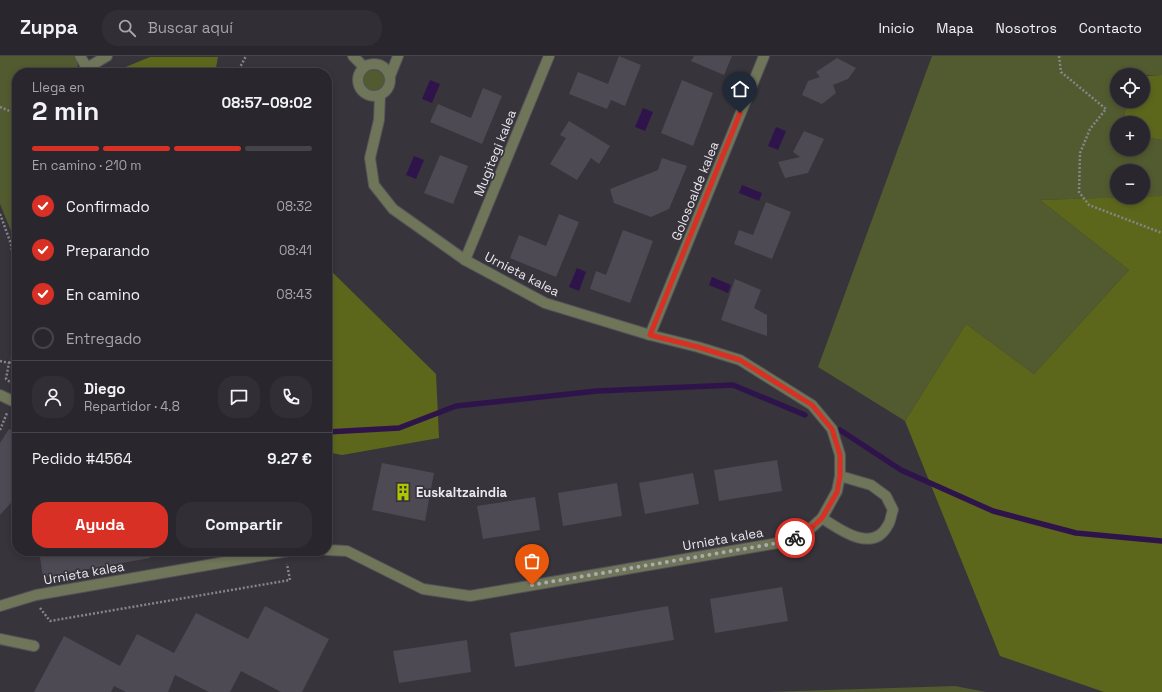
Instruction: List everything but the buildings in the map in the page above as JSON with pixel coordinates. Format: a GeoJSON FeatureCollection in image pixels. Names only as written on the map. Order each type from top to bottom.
{"type":"FeatureCollection","features":[{"type":"Feature","properties":{"kind":"street"},"geometry":{"type":"LineString","coordinates":[[80,56],[83,68]]}},
{"type":"Feature","properties":{"kind":"street"},"geometry":{"type":"LineString","coordinates":[[87,68],[108,56]]}},
{"type":"Feature","properties":{"kind":"street"},"geometry":{"type":"LineString","coordinates":[[353,56],[364,67]]}},
{"type":"Feature","properties":{"kind":"street"},"geometry":{"type":"LineString","coordinates":[[390,76],[380,65],[370,65],[364,67],[359,76],[360,87],[363,92],[371,96],[380,95],[387,89],[390,76],[398,56]]}},
{"type":"Feature","properties":{"kind":"street","name":"Mugitegi kalea"},"geometry":{"type":"LineString","coordinates":[[465,260],[549,56]]}},
{"type":"Feature","properties":{"kind":"street","name":"Golosoalde kalea"},"geometry":{"type":"LineString","coordinates":[[650,335],[764,56]]}},
{"type":"Feature","properties":{"kind":"street","name":"Urnieta kalea"},"geometry":{"type":"LineString","coordinates":[[332,550],[347,551],[423,590],[470,596],[778,543],[794,538],[808,531],[822,518],[837,492],[840,476],[840,455],[832,429],[812,405],[740,360],[698,347],[650,335],[546,303],[465,260],[393,209],[374,185],[370,158],[379,120],[380,95]]}},
{"type":"Feature","properties":{"kind":"street"},"geometry":{"type":"LineString","coordinates":[[0,395],[12,400]]}},
{"type":"Feature","properties":{"kind":"street"},"geometry":{"type":"LineString","coordinates":[[822,518],[853,537],[869,539],[881,534],[888,525],[892,510],[886,496],[871,485],[840,476]]}},
{"type":"Feature","properties":{"kind":"street","name":"Urnieta kalea"},"geometry":{"type":"LineString","coordinates":[[1,606],[36,595],[258,556]]}},
{"type":"Feature","properties":{"kind":"street"},"geometry":{"type":"LineString","coordinates":[[0,639],[34,646]]}},
{"type":"Feature","properties":{"kind":"path"},"geometry":{"type":"LineString","coordinates":[[240,68],[246,56]]}},
{"type":"Feature","properties":{"kind":"path"},"geometry":{"type":"LineString","coordinates":[[1059,56],[1061,72],[1106,109],[1090,130],[1080,153],[1079,192],[1089,205],[1162,233]]}},
{"type":"Feature","properties":{"kind":"path"},"geometry":{"type":"LineString","coordinates":[[0,107],[12,112]]}},
{"type":"Feature","properties":{"kind":"path"},"geometry":{"type":"LineString","coordinates":[[0,214],[12,251]]}},
{"type":"Feature","properties":{"kind":"path"},"geometry":{"type":"LineString","coordinates":[[12,360],[9,363],[6,379],[12,383]]}},
{"type":"Feature","properties":{"kind":"path"},"geometry":{"type":"LineString","coordinates":[[0,362],[9,363]]}},
{"type":"Feature","properties":{"kind":"path"},"geometry":{"type":"LineString","coordinates":[[0,430],[12,405]]}},
{"type":"Feature","properties":{"kind":"path"},"geometry":{"type":"LineString","coordinates":[[36,595],[40,608],[50,621],[290,580],[288,556]]}},
{"type":"Feature","properties":{"kind":"green space"},"geometry":{"type":"Polygon","coordinates":[[[0,56],[77,56],[78,68],[12,68],[12,234],[0,204],[0,56]]]}},
{"type":"Feature","properties":{"kind":"green space"},"geometry":{"type":"Polygon","coordinates":[[[932,56],[1162,56],[1162,75],[1150,75],[1150,68],[1110,68],[1110,108],[1125,108],[1125,116],[1110,116],[1110,156],[1150,156],[1150,138],[1162,140],[1162,196],[1150,197],[1150,164],[1110,164],[1110,198],[1040,200],[1129,270],[1034,374],[966,324],[905,421],[818,367],[932,56]]]}},
{"type":"Feature","properties":{"kind":"green space"},"geometry":{"type":"Polygon","coordinates":[[[150,57],[218,57],[216,68],[123,68],[150,57]]]}},
{"type":"Feature","properties":{"kind":"green space"},"geometry":{"type":"Polygon","coordinates":[[[374,70],[382,73],[385,81],[382,89],[374,92],[366,89],[363,81],[366,73],[374,70]]]}},
{"type":"Feature","properties":{"kind":"green space"},"geometry":{"type":"Polygon","coordinates":[[[1162,75],[1162,140],[1150,138],[1150,116],[1125,116],[1125,108],[1150,108],[1150,76],[1162,75]]]}},
{"type":"Feature","properties":{"kind":"green space"},"geometry":{"type":"Polygon","coordinates":[[[1150,196],[1162,196],[1162,692],[1104,692],[1000,656],[905,421],[966,324],[1034,374],[1129,270],[1040,200],[1110,198],[1110,204],[1150,204],[1150,196]]]}},
{"type":"Feature","properties":{"kind":"green space"},"geometry":{"type":"Polygon","coordinates":[[[332,272],[436,374],[439,438],[342,455],[332,453],[332,272]]]}},
{"type":"Feature","properties":{"kind":"green space"},"geometry":{"type":"Polygon","coordinates":[[[955,686],[986,692],[766,692],[955,686]]]}},
{"type":"Feature","properties":{"kind":"shaded area"},"geometry":{"type":"Polygon","coordinates":[[[430,80],[440,84],[432,103],[422,99],[430,80]]]}},
{"type":"Feature","properties":{"kind":"shaded area"},"geometry":{"type":"Polygon","coordinates":[[[643,108],[653,112],[645,131],[635,127],[643,108]]]}},
{"type":"Feature","properties":{"kind":"shaded area"},"geometry":{"type":"Polygon","coordinates":[[[776,127],[786,131],[778,150],[768,146],[776,127]]]}},
{"type":"Feature","properties":{"kind":"shaded area"},"geometry":{"type":"Polygon","coordinates":[[[414,156],[424,160],[416,179],[406,175],[414,156]]]}},
{"type":"Feature","properties":{"kind":"shaded area"},"geometry":{"type":"Polygon","coordinates":[[[742,185],[762,193],[759,201],[739,193],[742,185]]]}},
{"type":"Feature","properties":{"kind":"shaded area"},"geometry":{"type":"Polygon","coordinates":[[[577,268],[586,272],[579,291],[569,287],[577,268]]]}},
{"type":"Feature","properties":{"kind":"shaded area"},"geometry":{"type":"Polygon","coordinates":[[[712,277],[731,285],[728,293],[709,285],[712,277]]]}},
{"type":"Feature","properties":{"kind":"waterway"},"geometry":{"type":"LineString","coordinates":[[332,432],[399,428],[456,406],[597,391],[733,385],[805,415]]}},
{"type":"Feature","properties":{"kind":"waterway"},"geometry":{"type":"LineString","coordinates":[[840,430],[901,470],[993,511],[1076,533],[1162,541]]}},
{"type":"Feature","properties":{"kind":"way so far"},"geometry":{"type":"LineString","coordinates":[[532,585],[778,543],[795,538]]}},
{"type":"Feature","properties":{"kind":"place","name":"Euskaltzaindia"},"geometry":{"type":"Point","coordinates":[403,492]}},
{"type":"Feature","properties":{"kind":"route"},"geometry":{"type":"LineString","coordinates":[[740,113],[650,335],[698,347],[740,360],[812,405],[832,429],[840,455],[840,476],[837,492],[822,518],[808,531],[795,538]]}}]}
